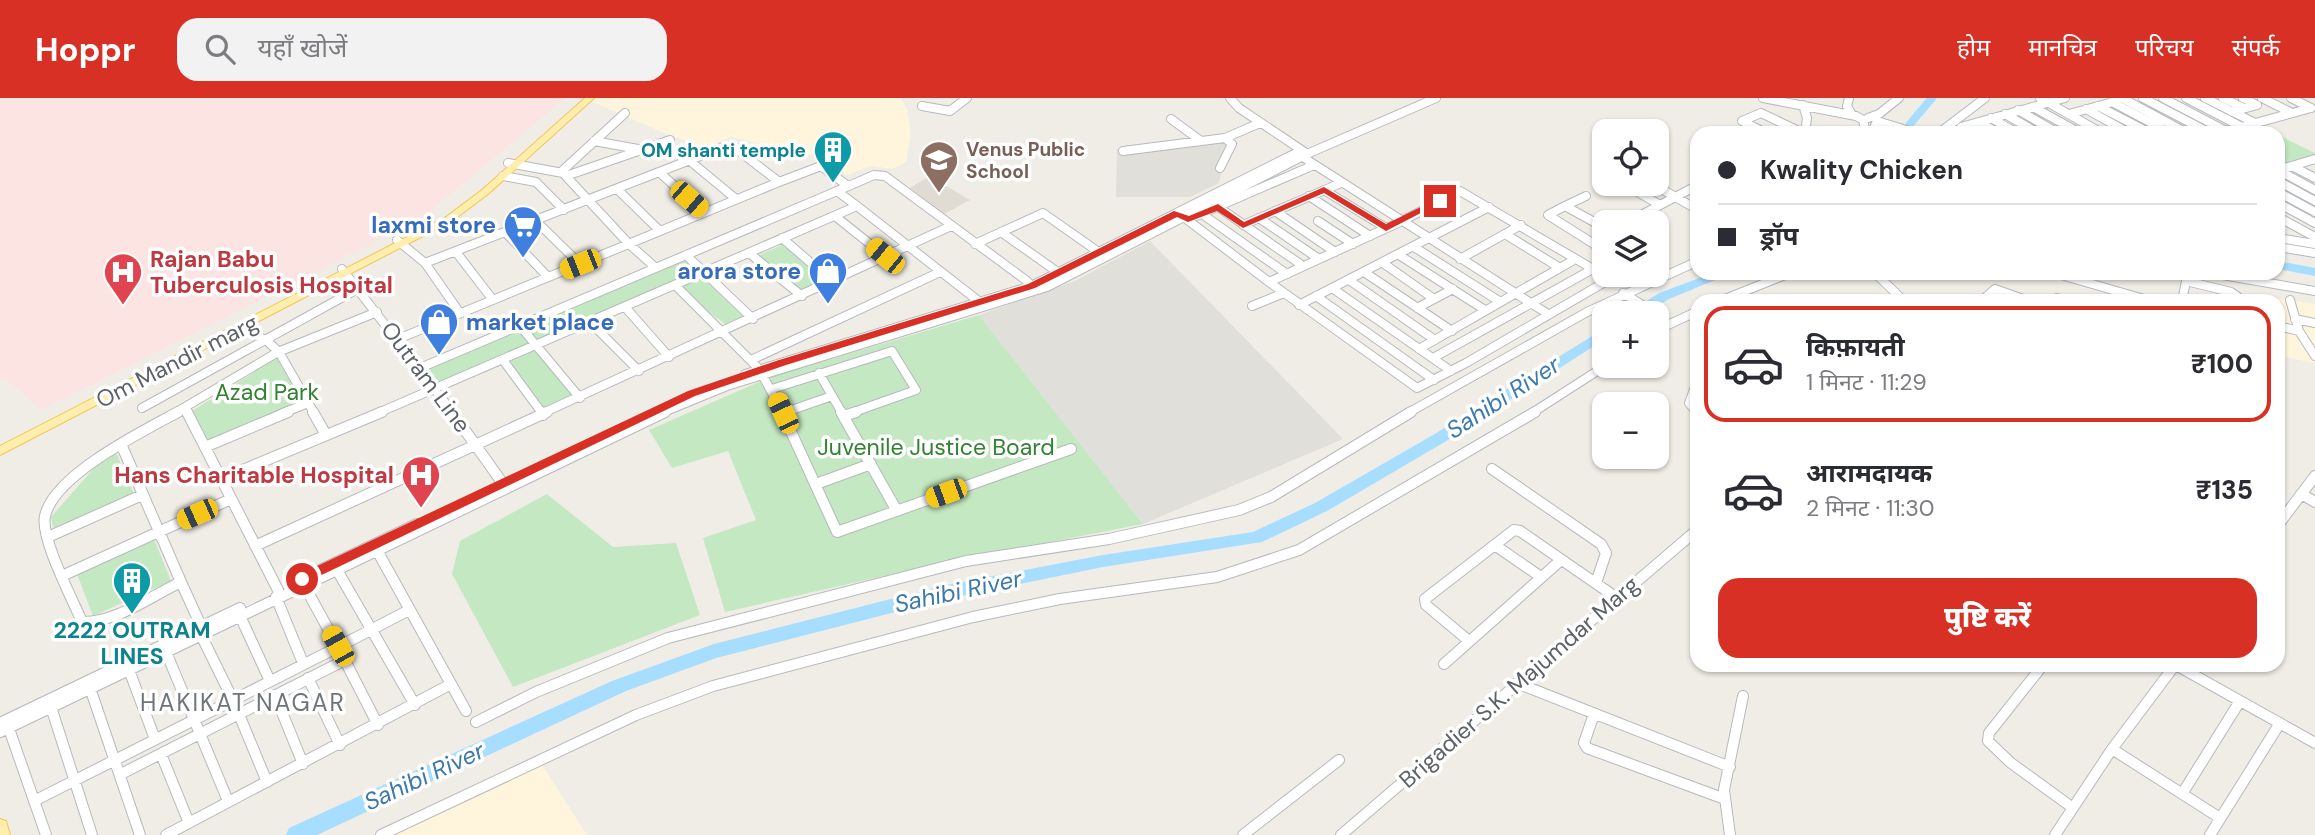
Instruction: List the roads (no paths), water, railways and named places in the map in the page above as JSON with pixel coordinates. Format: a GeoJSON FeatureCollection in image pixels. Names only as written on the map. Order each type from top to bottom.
{"type":"FeatureCollection","features":[{"type":"Feature","properties":{"kind":"main road","name":"Om Mandir marg"},"geometry":{"type":"LineString","coordinates":[[401,242],[445,214],[512,164],[582,100]]}},
{"type":"Feature","properties":{"kind":"main road","name":"Om Mandir marg"},"geometry":{"type":"LineString","coordinates":[[0,443],[449,219],[503,176],[512,164]]}},
{"type":"Feature","properties":{"kind":"main road","name":"Om Mandir marg"},"geometry":{"type":"LineString","coordinates":[[0,451],[241,328],[345,271]]}},
{"type":"Feature","properties":{"kind":"main road"},"geometry":{"type":"LineString","coordinates":[[0,826],[2,835]]}},
{"type":"Feature","properties":{"kind":"street"},"geometry":{"type":"LineString","coordinates":[[922,106],[950,111],[967,98]]}},
{"type":"Feature","properties":{"kind":"street"},"geometry":{"type":"LineString","coordinates":[[1230,98],[1314,165],[1548,314]]}},
{"type":"Feature","properties":{"kind":"street"},"geometry":{"type":"LineString","coordinates":[[1302,154],[1436,98]]}},
{"type":"Feature","properties":{"kind":"street"},"geometry":{"type":"LineString","coordinates":[[1763,98],[1790,100],[1862,118],[1879,114],[1899,98]]}},
{"type":"Feature","properties":{"kind":"street"},"geometry":{"type":"LineString","coordinates":[[1849,98],[1847,106],[1852,115]]}},
{"type":"Feature","properties":{"kind":"street"},"geometry":{"type":"LineString","coordinates":[[1948,126],[1985,98]]}},
{"type":"Feature","properties":{"kind":"street"},"geometry":{"type":"LineString","coordinates":[[2040,98],[2090,126]]}},
{"type":"Feature","properties":{"kind":"street"},"geometry":{"type":"LineString","coordinates":[[1962,126],[2065,98]]}},
{"type":"Feature","properties":{"kind":"street"},"geometry":{"type":"LineString","coordinates":[[2069,114],[2126,98],[2176,126]]}},
{"type":"Feature","properties":{"kind":"street"},"geometry":{"type":"LineString","coordinates":[[2143,98],[2197,126]]}},
{"type":"Feature","properties":{"kind":"street"},"geometry":{"type":"LineString","coordinates":[[2163,98],[2212,126]]}},
{"type":"Feature","properties":{"kind":"street"},"geometry":{"type":"LineString","coordinates":[[2186,98],[2240,126]]}},
{"type":"Feature","properties":{"kind":"street"},"geometry":{"type":"LineString","coordinates":[[2205,98],[2255,123]]}},
{"type":"Feature","properties":{"kind":"street"},"geometry":{"type":"LineString","coordinates":[[2223,98],[2244,108]]}},
{"type":"Feature","properties":{"kind":"street"},"geometry":{"type":"LineString","coordinates":[[2232,112],[2257,105],[2243,98]]}},
{"type":"Feature","properties":{"kind":"street"},"geometry":{"type":"LineString","coordinates":[[2262,98],[2292,113]]}},
{"type":"Feature","properties":{"kind":"street"},"geometry":{"type":"LineString","coordinates":[[2291,98],[2313,109]]}},
{"type":"Feature","properties":{"kind":"street"},"geometry":{"type":"LineString","coordinates":[[4,725],[681,404],[761,373],[1034,289],[1212,202],[1302,154],[1418,99]]}},
{"type":"Feature","properties":{"kind":"street"},"geometry":{"type":"LineString","coordinates":[[2112,102],[2157,126]]}},
{"type":"Feature","properties":{"kind":"street"},"geometry":{"type":"LineString","coordinates":[[1804,105],[1807,118],[1805,126]]}},
{"type":"Feature","properties":{"kind":"street"},"geometry":{"type":"LineString","coordinates":[[2098,106],[2137,126]]}},
{"type":"Feature","properties":{"kind":"street"},"geometry":{"type":"LineString","coordinates":[[2033,107],[2067,126]]}},
{"type":"Feature","properties":{"kind":"street"},"geometry":{"type":"LineString","coordinates":[[2086,109],[2116,126]]}},
{"type":"Feature","properties":{"kind":"street"},"geometry":{"type":"LineString","coordinates":[[2245,126],[2313,109]]}},
{"type":"Feature","properties":{"kind":"street"},"geometry":{"type":"LineString","coordinates":[[2018,110],[2046,126]]}},
{"type":"Feature","properties":{"kind":"street"},"geometry":{"type":"LineString","coordinates":[[564,174],[594,141],[625,113]]}},
{"type":"Feature","properties":{"kind":"street"},"geometry":{"type":"LineString","coordinates":[[1752,126],[1742,121],[1761,113],[1789,126]]}},
{"type":"Feature","properties":{"kind":"street"},"geometry":{"type":"LineString","coordinates":[[2005,114],[2026,126]]}},
{"type":"Feature","properties":{"kind":"street"},"geometry":{"type":"LineString","coordinates":[[1862,118],[1864,126]]}},
{"type":"Feature","properties":{"kind":"street"},"geometry":{"type":"LineString","coordinates":[[1991,118],[2005,126]]}},
{"type":"Feature","properties":{"kind":"street"},"geometry":{"type":"LineString","coordinates":[[1171,119],[1201,141]]}},
{"type":"Feature","properties":{"kind":"street"},"geometry":{"type":"LineString","coordinates":[[1874,126],[1875,121],[1895,126]]}},
{"type":"Feature","properties":{"kind":"street"},"geometry":{"type":"LineString","coordinates":[[1979,122],[1986,126]]}},
{"type":"Feature","properties":{"kind":"street"},"geometry":{"type":"LineString","coordinates":[[1123,151],[1225,138],[1260,123]]}},
{"type":"Feature","properties":{"kind":"street"},"geometry":{"type":"LineString","coordinates":[[1220,168],[1232,144],[1225,138]]}},
{"type":"Feature","properties":{"kind":"street"},"geometry":{"type":"LineString","coordinates":[[512,164],[564,174],[670,140]]}},
{"type":"Feature","properties":{"kind":"street"},"geometry":{"type":"LineString","coordinates":[[594,141],[642,149]]}},
{"type":"Feature","properties":{"kind":"street"},"geometry":{"type":"LineString","coordinates":[[425,263],[732,146],[779,182]]}},
{"type":"Feature","properties":{"kind":"street"},"geometry":{"type":"LineString","coordinates":[[690,161],[736,199]]}},
{"type":"Feature","properties":{"kind":"street"},"geometry":{"type":"LineString","coordinates":[[2285,168],[2312,162]]}},
{"type":"Feature","properties":{"kind":"street"},"geometry":{"type":"LineString","coordinates":[[1202,214],[1212,202],[1314,165]]}},
{"type":"Feature","properties":{"kind":"street"},"geometry":{"type":"LineString","coordinates":[[398,339],[821,166],[848,186]]}},
{"type":"Feature","properties":{"kind":"street"},"geometry":{"type":"LineString","coordinates":[[2292,166],[2315,178]]}},
{"type":"Feature","properties":{"kind":"street"},"geometry":{"type":"LineString","coordinates":[[660,173],[704,212]]}},
{"type":"Feature","properties":{"kind":"street"},"geometry":{"type":"LineString","coordinates":[[564,174],[629,244],[656,268]]}},
{"type":"Feature","properties":{"kind":"street"},"geometry":{"type":"LineString","coordinates":[[2285,174],[2315,190]]}},
{"type":"Feature","properties":{"kind":"street"},"geometry":{"type":"LineString","coordinates":[[420,368],[874,175],[885,176],[1034,289]]}},
{"type":"Feature","properties":{"kind":"street"},"geometry":{"type":"LineString","coordinates":[[503,176],[536,182],[564,210]]}},
{"type":"Feature","properties":{"kind":"street"},"geometry":{"type":"LineString","coordinates":[[1243,225],[1341,183]]}},
{"type":"Feature","properties":{"kind":"street"},"geometry":{"type":"LineString","coordinates":[[2285,185],[2315,201]]}},
{"type":"Feature","properties":{"kind":"street"},"geometry":{"type":"LineString","coordinates":[[617,189],[659,230]]}},
{"type":"Feature","properties":{"kind":"street"},"geometry":{"type":"LineString","coordinates":[[1324,190],[1386,228]]}},
{"type":"Feature","properties":{"kind":"street"},"geometry":{"type":"LineString","coordinates":[[1651,210],[1690,190]]}},
{"type":"Feature","properties":{"kind":"street"},"geometry":{"type":"LineString","coordinates":[[837,191],[982,305]]}},
{"type":"Feature","properties":{"kind":"street"},"geometry":{"type":"LineString","coordinates":[[1183,216],[1269,282],[1284,293],[1299,305],[1415,388],[1451,371],[1611,279],[1460,191],[1400,222],[1269,282]]}},
{"type":"Feature","properties":{"kind":"street"},"geometry":{"type":"LineString","coordinates":[[1669,193],[1690,205]]}},
{"type":"Feature","properties":{"kind":"street"},"geometry":{"type":"LineString","coordinates":[[1309,196],[1370,236]]}},
{"type":"Feature","properties":{"kind":"street"},"geometry":{"type":"LineString","coordinates":[[1586,196],[1548,215],[1592,245]]}},
{"type":"Feature","properties":{"kind":"street"},"geometry":{"type":"LineString","coordinates":[[1645,196],[1660,205]]}},
{"type":"Feature","properties":{"kind":"street"},"geometry":{"type":"LineString","coordinates":[[2285,196],[2315,212]]}},
{"type":"Feature","properties":{"kind":"street"},"geometry":{"type":"LineString","coordinates":[[1212,202],[1303,267]]}},
{"type":"Feature","properties":{"kind":"street"},"geometry":{"type":"LineString","coordinates":[[221,479],[436,389],[857,206]]}},
{"type":"Feature","properties":{"kind":"street"},"geometry":{"type":"LineString","coordinates":[[1565,206],[1592,221]]}},
{"type":"Feature","properties":{"kind":"street"},"geometry":{"type":"LineString","coordinates":[[1299,305],[1489,207]]}},
{"type":"Feature","properties":{"kind":"street"},"geometry":{"type":"LineString","coordinates":[[2285,207],[2315,223]]}},
{"type":"Feature","properties":{"kind":"street"},"geometry":{"type":"LineString","coordinates":[[1275,211],[1335,251]]}},
{"type":"Feature","properties":{"kind":"street"},"geometry":{"type":"LineString","coordinates":[[975,244],[1043,213],[1100,253]]}},
{"type":"Feature","properties":{"kind":"street"},"geometry":{"type":"LineString","coordinates":[[1034,289],[1059,274],[1076,270],[1100,253],[1183,216],[1202,214],[1287,274]]}},
{"type":"Feature","properties":{"kind":"street"},"geometry":{"type":"LineString","coordinates":[[835,216],[885,256]]}},
{"type":"Feature","properties":{"kind":"street"},"geometry":{"type":"LineString","coordinates":[[1259,218],[1319,259]]}},
{"type":"Feature","properties":{"kind":"street"},"geometry":{"type":"LineString","coordinates":[[1318,220],[1353,244]]}},
{"type":"Feature","properties":{"kind":"street"},"geometry":{"type":"LineString","coordinates":[[2285,220],[2312,233]]}},
{"type":"Feature","properties":{"kind":"street"},"geometry":{"type":"LineString","coordinates":[[536,221],[580,264]]}},
{"type":"Feature","properties":{"kind":"street"},"geometry":{"type":"LineString","coordinates":[[1460,259],[1521,225]]}},
{"type":"Feature","properties":{"kind":"street"},"geometry":{"type":"LineString","coordinates":[[255,546],[951,226]]}},
{"type":"Feature","properties":{"kind":"street"},"geometry":{"type":"LineString","coordinates":[[1001,232],[1059,274]]}},
{"type":"Feature","properties":{"kind":"street"},"geometry":{"type":"LineString","coordinates":[[506,233],[548,277]]}},
{"type":"Feature","properties":{"kind":"street"},"geometry":{"type":"LineString","coordinates":[[1505,234],[1560,268]]}},
{"type":"Feature","properties":{"kind":"street"},"geometry":{"type":"LineString","coordinates":[[782,238],[833,282]]}},
{"type":"Feature","properties":{"kind":"street"},"geometry":{"type":"LineString","coordinates":[[2285,239],[2315,244]]}},
{"type":"Feature","properties":{"kind":"street"},"geometry":{"type":"LineString","coordinates":[[1588,243],[1592,241]]}},
{"type":"Feature","properties":{"kind":"street"},"geometry":{"type":"LineString","coordinates":[[401,242],[425,263],[460,313]]}},
{"type":"Feature","properties":{"kind":"street"},"geometry":{"type":"LineString","coordinates":[[1415,247],[1499,301]]}},
{"type":"Feature","properties":{"kind":"street"},"geometry":{"type":"LineString","coordinates":[[2285,248],[2315,253]]}},
{"type":"Feature","properties":{"kind":"street"},"geometry":{"type":"LineString","coordinates":[[456,252],[493,300]]}},
{"type":"Feature","properties":{"kind":"street"},"geometry":{"type":"LineString","coordinates":[[749,253],[802,296]]}},
{"type":"Feature","properties":{"kind":"street"},"geometry":{"type":"LineString","coordinates":[[686,255],[753,319]]}},
{"type":"Feature","properties":{"kind":"street"},"geometry":{"type":"LineString","coordinates":[[1399,255],[1485,310]]}},
{"type":"Feature","properties":{"kind":"street"},"geometry":{"type":"LineString","coordinates":[[1419,349],[1572,261]]}},
{"type":"Feature","properties":{"kind":"street"},"geometry":{"type":"LineString","coordinates":[[1383,263],[1434,299]]}},
{"type":"Feature","properties":{"kind":"street"},"geometry":{"type":"LineString","coordinates":[[476,722],[536,692],[656,642],[966,561],[1109,539],[1248,506],[1271,497],[1476,374],[1625,294],[1690,265]]}},
{"type":"Feature","properties":{"kind":"street"},"geometry":{"type":"LineString","coordinates":[[1433,358],[1591,270]]}},
{"type":"Feature","properties":{"kind":"street","name":"Outram Line"},"geometry":{"type":"LineString","coordinates":[[345,271],[436,389],[505,486]]}},
{"type":"Feature","properties":{"kind":"street"},"geometry":{"type":"LineString","coordinates":[[751,360],[940,272]]}},
{"type":"Feature","properties":{"kind":"street"},"geometry":{"type":"LineString","coordinates":[[1364,272],[1452,331]]}},
{"type":"Feature","properties":{"kind":"street"},"geometry":{"type":"LineString","coordinates":[[1349,280],[1435,340]]}},
{"type":"Feature","properties":{"kind":"street"},"geometry":{"type":"LineString","coordinates":[[1738,294],[1772,280]]}},
{"type":"Feature","properties":{"kind":"street"},"geometry":{"type":"LineString","coordinates":[[1882,280],[1897,294]]}},
{"type":"Feature","properties":{"kind":"street"},"geometry":{"type":"LineString","coordinates":[[2079,280],[2127,294]]}},
{"type":"Feature","properties":{"kind":"street"},"geometry":{"type":"LineString","coordinates":[[2251,280],[2315,291]]}},
{"type":"Feature","properties":{"kind":"street"},"geometry":{"type":"LineString","coordinates":[[2183,294],[2186,281],[2234,294]]}},
{"type":"Feature","properties":{"kind":"street"},"geometry":{"type":"LineString","coordinates":[[675,285],[751,360],[772,389],[837,532],[1070,449]]}},
{"type":"Feature","properties":{"kind":"street"},"geometry":{"type":"LineString","coordinates":[[142,408],[359,288]]}},
{"type":"Feature","properties":{"kind":"street"},"geometry":{"type":"LineString","coordinates":[[1332,288],[1451,371]]}},
{"type":"Feature","properties":{"kind":"street"},"geometry":{"type":"LineString","coordinates":[[1417,308],[1453,289]]}},
{"type":"Feature","properties":{"kind":"street"},"geometry":{"type":"LineString","coordinates":[[1989,294],[1995,289],[2009,294]]}},
{"type":"Feature","properties":{"kind":"street"},"geometry":{"type":"LineString","coordinates":[[1252,306],[1284,293]]}},
{"type":"Feature","properties":{"kind":"street"},"geometry":{"type":"LineString","coordinates":[[1625,294],[1636,301]]}},
{"type":"Feature","properties":{"kind":"street"},"geometry":{"type":"LineString","coordinates":[[1316,296],[1434,380]]}},
{"type":"Feature","properties":{"kind":"street"},"geometry":{"type":"LineString","coordinates":[[2290,300],[2299,331],[2315,356]]}},
{"type":"Feature","properties":{"kind":"street"},"geometry":{"type":"LineString","coordinates":[[625,307],[670,357]]}},
{"type":"Feature","properties":{"kind":"street"},"geometry":{"type":"LineString","coordinates":[[181,582],[102,620],[86,624],[82,622],[48,537],[44,520],[49,505],[82,471],[121,444],[279,352],[377,312]]}},
{"type":"Feature","properties":{"kind":"street"},"geometry":{"type":"LineString","coordinates":[[1671,323],[1690,315]]}},
{"type":"Feature","properties":{"kind":"street"},"geometry":{"type":"LineString","coordinates":[[2295,319],[2315,323]]}},
{"type":"Feature","properties":{"kind":"street"},"geometry":{"type":"LineString","coordinates":[[590,322],[639,371]]}},
{"type":"Feature","properties":{"kind":"street"},"geometry":{"type":"LineString","coordinates":[[520,326],[580,398]]}},
{"type":"Feature","properties":{"kind":"street"},"geometry":{"type":"LineString","coordinates":[[241,328],[267,340],[279,352],[326,435]]}},
{"type":"Feature","properties":{"kind":"street"},"geometry":{"type":"LineString","coordinates":[[2285,328],[2299,331]]}},
{"type":"Feature","properties":{"kind":"street"},"geometry":{"type":"LineString","coordinates":[[772,389],[891,350],[916,387],[913,393],[844,416]]}},
{"type":"Feature","properties":{"kind":"street"},"geometry":{"type":"LineString","coordinates":[[503,360],[543,415]]}},
{"type":"Feature","properties":{"kind":"street"},"geometry":{"type":"LineString","coordinates":[[819,373],[897,511]]}},
{"type":"Feature","properties":{"kind":"street"},"geometry":{"type":"LineString","coordinates":[[381,835],[636,715],[713,686],[799,661],[1032,603],[1217,577],[1299,550],[1564,395],[1592,375]]}},
{"type":"Feature","properties":{"kind":"street"},"geometry":{"type":"LineString","coordinates":[[783,413],[832,396]]}},
{"type":"Feature","properties":{"kind":"street"},"geometry":{"type":"LineString","coordinates":[[205,447],[308,403]]}},
{"type":"Feature","properties":{"kind":"street"},"geometry":{"type":"LineString","coordinates":[[185,408],[255,546],[277,594],[303,663]]}},
{"type":"Feature","properties":{"kind":"street"},"geometry":{"type":"LineString","coordinates":[[121,444],[267,782]]}},
{"type":"Feature","properties":{"kind":"street"},"geometry":{"type":"LineString","coordinates":[[816,484],[871,464]]}},
{"type":"Feature","properties":{"kind":"street"},"geometry":{"type":"LineString","coordinates":[[1492,468],[1601,544],[1606,553],[1595,583]]}},
{"type":"Feature","properties":{"kind":"street"},"geometry":{"type":"LineString","coordinates":[[2285,516],[2315,476]]}},
{"type":"Feature","properties":{"kind":"street"},"geometry":{"type":"LineString","coordinates":[[48,537],[142,495]]}},
{"type":"Feature","properties":{"kind":"street"},"geometry":{"type":"LineString","coordinates":[[2301,495],[2315,502]]}},
{"type":"Feature","properties":{"kind":"street"},"geometry":{"type":"LineString","coordinates":[[64,575],[231,499]]}},
{"type":"Feature","properties":{"kind":"street"},"geometry":{"type":"LineString","coordinates":[[1469,641],[1424,602],[1511,531],[1520,531],[1617,597]]}},
{"type":"Feature","properties":{"kind":"street","name":"Brigadier S.K. Majumdar Marg"},"geometry":{"type":"LineString","coordinates":[[1341,835],[1690,536]]}},
{"type":"Feature","properties":{"kind":"street"},"geometry":{"type":"LineString","coordinates":[[1496,545],[1541,577]]}},
{"type":"Feature","properties":{"kind":"street"},"geometry":{"type":"LineString","coordinates":[[4,725],[51,707],[129,670],[201,631],[240,615],[277,594],[337,570],[375,548]]}},
{"type":"Feature","properties":{"kind":"street"},"geometry":{"type":"LineString","coordinates":[[375,548],[466,711]]}},
{"type":"Feature","properties":{"kind":"street"},"geometry":{"type":"LineString","coordinates":[[1444,664],[1560,560]]}},
{"type":"Feature","properties":{"kind":"street"},"geometry":{"type":"LineString","coordinates":[[337,570],[415,705]]}},
{"type":"Feature","properties":{"kind":"street"},"geometry":{"type":"LineString","coordinates":[[303,584],[378,725]]}},
{"type":"Feature","properties":{"kind":"street"},"geometry":{"type":"LineString","coordinates":[[34,801],[409,610]]}},
{"type":"Feature","properties":{"kind":"street"},"geometry":{"type":"LineString","coordinates":[[240,615],[270,681]]}},
{"type":"Feature","properties":{"kind":"street"},"geometry":{"type":"LineString","coordinates":[[166,652],[228,801]]}},
{"type":"Feature","properties":{"kind":"street"},"geometry":{"type":"LineString","coordinates":[[121,774],[345,660]]}},
{"type":"Feature","properties":{"kind":"street"},"geometry":{"type":"LineString","coordinates":[[129,670],[155,740]]}},
{"type":"Feature","properties":{"kind":"street"},"geometry":{"type":"LineString","coordinates":[[2037,672],[1989,733],[1988,741],[2011,763],[2073,808]]}},
{"type":"Feature","properties":{"kind":"street"},"geometry":{"type":"LineString","coordinates":[[2055,835],[2112,749],[2170,672]]}},
{"type":"Feature","properties":{"kind":"street"},"geometry":{"type":"LineString","coordinates":[[2188,672],[2315,743]]}},
{"type":"Feature","properties":{"kind":"street"},"geometry":{"type":"LineString","coordinates":[[308,678],[341,745]]}},
{"type":"Feature","properties":{"kind":"street"},"geometry":{"type":"LineString","coordinates":[[1517,683],[1730,766]]}},
{"type":"Feature","properties":{"kind":"street"},"geometry":{"type":"LineString","coordinates":[[166,835],[341,745],[452,684]]}},
{"type":"Feature","properties":{"kind":"street"},"geometry":{"type":"LineString","coordinates":[[90,688],[140,835]]}},
{"type":"Feature","properties":{"kind":"street"},"geometry":{"type":"LineString","coordinates":[[275,695],[303,764]]}},
{"type":"Feature","properties":{"kind":"street"},"geometry":{"type":"LineString","coordinates":[[1730,835],[1725,799],[1743,695]]}},
{"type":"Feature","properties":{"kind":"street"},"geometry":{"type":"LineString","coordinates":[[2182,794],[2241,701]]}},
{"type":"Feature","properties":{"kind":"street"},"geometry":{"type":"LineString","coordinates":[[51,707],[92,835]]}},
{"type":"Feature","properties":{"kind":"street"},"geometry":{"type":"LineString","coordinates":[[1594,714],[1584,743],[1587,748],[1725,799]]}},
{"type":"Feature","properties":{"kind":"street"},"geometry":{"type":"LineString","coordinates":[[2210,835],[2280,723]]}},
{"type":"Feature","properties":{"kind":"street"},"geometry":{"type":"LineString","coordinates":[[4,725],[46,835]]}},
{"type":"Feature","properties":{"kind":"street"},"geometry":{"type":"LineString","coordinates":[[2112,749],[2220,818]]}},
{"type":"Feature","properties":{"kind":"street"},"geometry":{"type":"LineString","coordinates":[[161,754],[189,822]]}},
{"type":"Feature","properties":{"kind":"street"},"geometry":{"type":"LineString","coordinates":[[1252,832],[1339,760]]}},
{"type":"Feature","properties":{"kind":"waterway"},"geometry":{"type":"LineString","coordinates":[[1909,126],[1932,98]]}},
{"type":"Feature","properties":{"kind":"waterway","name":"Sahibi River"},"geometry":{"type":"LineString","coordinates":[[2285,266],[2315,272]]}},
{"type":"Feature","properties":{"kind":"waterway","name":"Sahibi River"},"geometry":{"type":"LineString","coordinates":[[1655,301],[1706,280]]}},
{"type":"Feature","properties":{"kind":"waterway","name":"Sahibi River"},"geometry":{"type":"LineString","coordinates":[[296,835],[619,686],[714,651],[942,593],[1103,561],[1256,538],[1321,507],[1438,439],[1592,340]]}},
{"type":"Feature","properties":{"kind":"place","name":"OM shanti temple"},"geometry":{"type":"Point","coordinates":[833,184]}},
{"type":"Feature","properties":{"kind":"place","name":"Venus Public School"},"geometry":{"type":"Point","coordinates":[939,194]}},
{"type":"Feature","properties":{"kind":"place","name":"laxmi store"},"geometry":{"type":"Point","coordinates":[523,259]}},
{"type":"Feature","properties":{"kind":"place","name":"arora store"},"geometry":{"type":"Point","coordinates":[828,305]}},
{"type":"Feature","properties":{"kind":"place","name":"Rajan Babu Tuberculosis Hospital"},"geometry":{"type":"Point","coordinates":[123,306]}},
{"type":"Feature","properties":{"kind":"place","name":"market place"},"geometry":{"type":"Point","coordinates":[439,356]}},
{"type":"Feature","properties":{"kind":"place","name":"Hans Charitable Hospital"},"geometry":{"type":"Point","coordinates":[421,509]}},
{"type":"Feature","properties":{"kind":"place","name":"2222 OUTRAM LINES"},"geometry":{"type":"Point","coordinates":[132,615]}},
{"type":"Feature","properties":{"kind":"district","name":"HAKIKAT NAGAR"},"geometry":{"type":"Point","coordinates":[243,702]}},
{"type":"Feature","properties":{"kind":"park label","name":"Azad Park"},"geometry":{"type":"Point","coordinates":[267,392]}},
{"type":"Feature","properties":{"kind":"park label","name":"Juvenile Justice Board"},"geometry":{"type":"Point","coordinates":[936,447]}}]}
